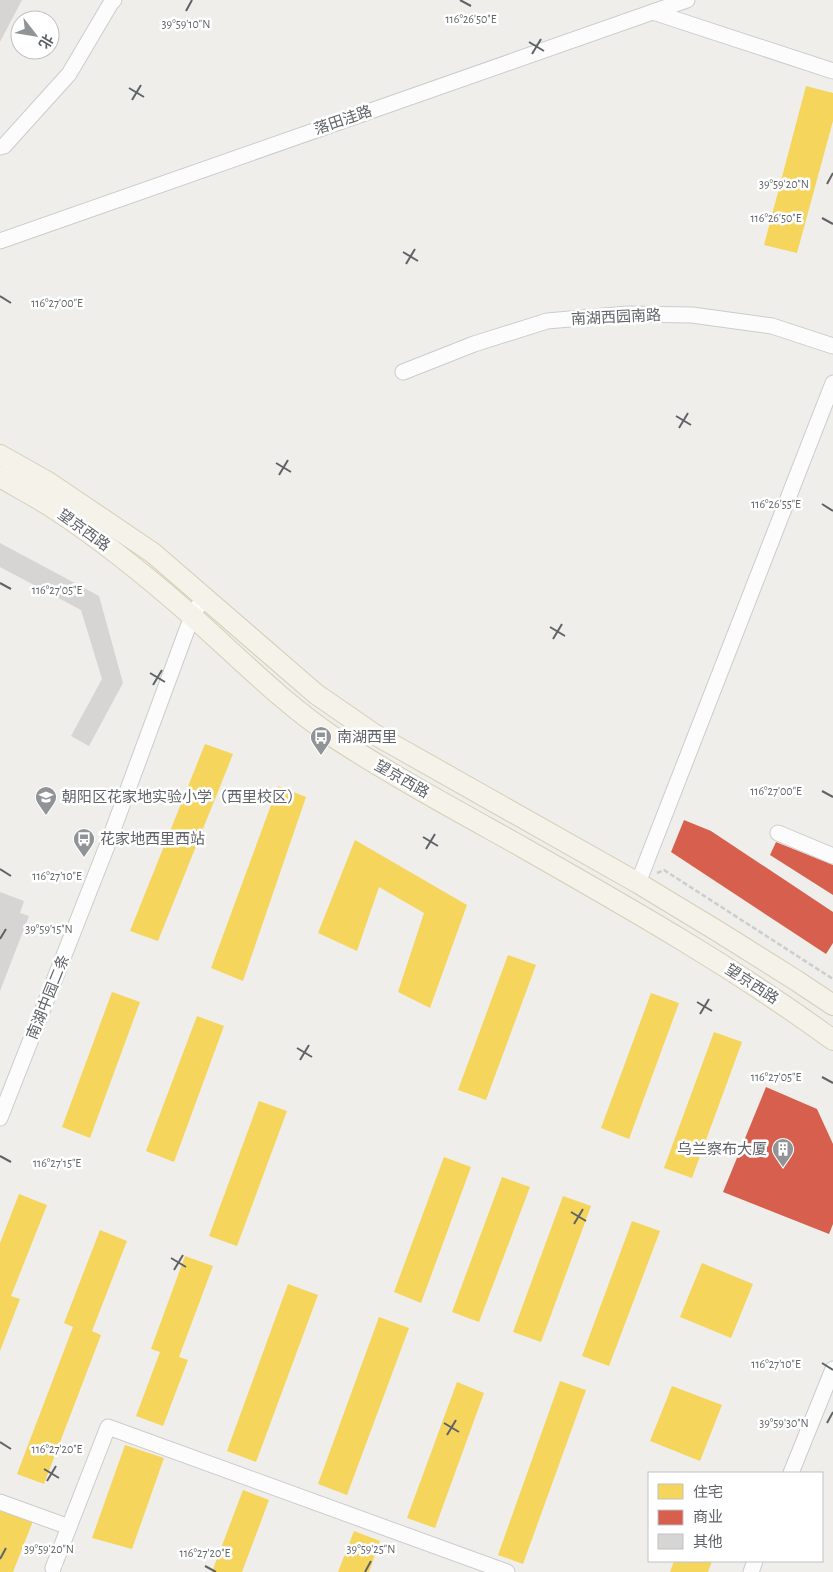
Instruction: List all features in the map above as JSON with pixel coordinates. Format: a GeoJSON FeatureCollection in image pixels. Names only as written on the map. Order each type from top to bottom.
{"type":"FeatureCollection","features":[{"type":"Feature","properties":{"kind":"main road","name":"望京西路"},"geometry":{"type":"LineString","coordinates":[[0,455],[48,482],[145,548],[316,694],[374,734],[638,883],[743,946],[833,1005]]}},
{"type":"Feature","properties":{"kind":"main road","name":"望京西路"},"geometry":{"type":"LineString","coordinates":[[0,477],[52,507],[126,561],[192,616],[246,666],[334,737],[422,790],[701,950],[781,1002],[833,1040]]}},
{"type":"Feature","properties":{"kind":"street"},"geometry":{"type":"LineString","coordinates":[[0,147],[4,146],[69,74],[114,0]]}},
{"type":"Feature","properties":{"kind":"street","name":"落田洼路"},"geometry":{"type":"LineString","coordinates":[[0,241],[687,0]]}},
{"type":"Feature","properties":{"kind":"street"},"geometry":{"type":"LineString","coordinates":[[654,12],[833,71]]}},
{"type":"Feature","properties":{"kind":"street","name":"南湖西园南路"},"geometry":{"type":"LineString","coordinates":[[403,372],[474,344],[547,321],[627,314],[692,315],[763,325],[833,346]]}},
{"type":"Feature","properties":{"kind":"street"},"geometry":{"type":"LineString","coordinates":[[638,883],[833,383]]}},
{"type":"Feature","properties":{"kind":"street","name":"南湖中园二条"},"geometry":{"type":"LineString","coordinates":[[0,1118],[104,855],[192,616],[204,598]]}},
{"type":"Feature","properties":{"kind":"street"},"geometry":{"type":"LineString","coordinates":[[778,833],[833,856]]}},
{"type":"Feature","properties":{"kind":"street"},"geometry":{"type":"LineString","coordinates":[[791,1472],[833,1368]]}},
{"type":"Feature","properties":{"kind":"street"},"geometry":{"type":"LineString","coordinates":[[54,1568],[108,1427],[507,1572]]}},
{"type":"Feature","properties":{"kind":"street"},"geometry":{"type":"LineString","coordinates":[[0,1502],[69,1527]]}},
{"type":"Feature","properties":{"kind":"path"},"geometry":{"type":"LineString","coordinates":[[638,883],[664,870],[833,979]]}},
{"type":"Feature","properties":{"kind":"building: 住宅"},"geometry":{"type":"Polygon","coordinates":[[[806,86],[833,93],[833,121],[797,253],[764,245],[806,86]]]}},
{"type":"Feature","properties":{"kind":"building: 住宅"},"geometry":{"type":"Polygon","coordinates":[[[205,744],[233,754],[158,941],[130,931],[205,744]]]}},
{"type":"Feature","properties":{"kind":"building: 住宅"},"geometry":{"type":"Polygon","coordinates":[[[278,786],[306,797],[243,981],[211,968],[278,786]]]}},
{"type":"Feature","properties":{"kind":"building: 住宅"},"geometry":{"type":"Polygon","coordinates":[[[355,840],[467,905],[430,1008],[398,992],[424,913],[379,887],[357,951],[318,933],[355,840]]]}},
{"type":"Feature","properties":{"kind":"building: 住宅"},"geometry":{"type":"Polygon","coordinates":[[[508,955],[536,965],[486,1100],[458,1090],[508,955]]]}},
{"type":"Feature","properties":{"kind":"building: 住宅"},"geometry":{"type":"Polygon","coordinates":[[[112,992],[140,1002],[90,1138],[62,1127],[112,992]]]}},
{"type":"Feature","properties":{"kind":"building: 住宅"},"geometry":{"type":"Polygon","coordinates":[[[651,993],[679,1003],[629,1139],[601,1128],[651,993]]]}},
{"type":"Feature","properties":{"kind":"building: 住宅"},"geometry":{"type":"Polygon","coordinates":[[[197,1016],[224,1026],[174,1162],[146,1151],[197,1016]]]}},
{"type":"Feature","properties":{"kind":"building: 住宅"},"geometry":{"type":"Polygon","coordinates":[[[714,1032],[742,1042],[692,1178],[664,1168],[714,1032]]]}},
{"type":"Feature","properties":{"kind":"building: 住宅"},"geometry":{"type":"Polygon","coordinates":[[[259,1101],[287,1111],[237,1246],[209,1236],[259,1101]]]}},
{"type":"Feature","properties":{"kind":"building: 住宅"},"geometry":{"type":"Polygon","coordinates":[[[444,1157],[471,1167],[421,1303],[394,1292],[444,1157]]]}},
{"type":"Feature","properties":{"kind":"building: 住宅"},"geometry":{"type":"Polygon","coordinates":[[[502,1177],[530,1187],[479,1322],[452,1312],[502,1177]]]}},
{"type":"Feature","properties":{"kind":"building: 住宅"},"geometry":{"type":"Polygon","coordinates":[[[19,1194],[47,1205],[11,1296],[20,1299],[0,1351],[0,1243],[19,1194]]]}},
{"type":"Feature","properties":{"kind":"building: 住宅"},"geometry":{"type":"Polygon","coordinates":[[[563,1196],[591,1206],[541,1342],[513,1332],[563,1196]]]}},
{"type":"Feature","properties":{"kind":"building: 住宅"},"geometry":{"type":"Polygon","coordinates":[[[632,1221],[660,1231],[609,1366],[582,1356],[632,1221]]]}},
{"type":"Feature","properties":{"kind":"building: 住宅"},"geometry":{"type":"Polygon","coordinates":[[[100,1230],[127,1241],[92,1331],[101,1335],[44,1484],[17,1474],[73,1327],[64,1323],[100,1230]]]}},
{"type":"Feature","properties":{"kind":"building: 住宅"},"geometry":{"type":"Polygon","coordinates":[[[185,1256],[213,1266],[179,1357],[188,1360],[163,1426],[136,1416],[160,1352],[151,1349],[185,1256]]]}},
{"type":"Feature","properties":{"kind":"building: 住宅"},"geometry":{"type":"Polygon","coordinates":[[[702,1263],[753,1284],[731,1338],[680,1317],[702,1263]]]}},
{"type":"Feature","properties":{"kind":"building: 住宅"},"geometry":{"type":"Polygon","coordinates":[[[288,1284],[318,1295],[256,1462],[227,1451],[288,1284]]]}},
{"type":"Feature","properties":{"kind":"building: 住宅"},"geometry":{"type":"Polygon","coordinates":[[[379,1317],[409,1328],[347,1495],[318,1484],[379,1317]]]}},
{"type":"Feature","properties":{"kind":"building: 住宅"},"geometry":{"type":"Polygon","coordinates":[[[560,1381],[586,1390],[523,1564],[498,1555],[560,1381]]]}},
{"type":"Feature","properties":{"kind":"building: 住宅"},"geometry":{"type":"Polygon","coordinates":[[[457,1382],[484,1393],[435,1528],[407,1518],[457,1382]]]}},
{"type":"Feature","properties":{"kind":"building: 住宅"},"geometry":{"type":"Polygon","coordinates":[[[672,1386],[722,1405],[700,1461],[650,1441],[672,1386]]]}},
{"type":"Feature","properties":{"kind":"building: 住宅"},"geometry":{"type":"Polygon","coordinates":[[[125,1445],[164,1458],[132,1549],[92,1538],[125,1445]]]}},
{"type":"Feature","properties":{"kind":"building: 住宅"},"geometry":{"type":"Polygon","coordinates":[[[243,1490],[269,1500],[242,1572],[212,1572],[243,1490]]]}},
{"type":"Feature","properties":{"kind":"building: 住宅"},"geometry":{"type":"Polygon","coordinates":[[[0,1509],[33,1521],[13,1572],[0,1572],[0,1509]]]}},
{"type":"Feature","properties":{"kind":"building: 住宅"},"geometry":{"type":"Polygon","coordinates":[[[354,1531],[380,1541],[369,1572],[338,1572],[354,1531]]]}},
{"type":"Feature","properties":{"kind":"building: 住宅"},"geometry":{"type":"Polygon","coordinates":[[[674,1562],[712,1562],[708,1572],[670,1572],[674,1562]]]}},
{"type":"Feature","properties":{"kind":"building: 商业"},"geometry":{"type":"Polygon","coordinates":[[[684,820],[711,831],[833,912],[833,943],[826,954],[671,852],[684,820]]]}},
{"type":"Feature","properties":{"kind":"building: 商业"},"geometry":{"type":"Polygon","coordinates":[[[776,842],[833,865],[833,895],[770,855],[776,842]]]}},
{"type":"Feature","properties":{"kind":"building: 商业","name":"乌兰察布大厦"},"geometry":{"type":"Polygon","coordinates":[[[766,1087],[817,1109],[833,1144],[833,1224],[829,1234],[723,1192],[766,1087]]]}},
{"type":"Feature","properties":{"kind":"building: 其他"},"geometry":{"type":"Polygon","coordinates":[[[0,0],[22,0],[17,10],[10,10],[10,23],[0,42],[0,0]]]}},
{"type":"Feature","properties":{"kind":"building: 其他"},"geometry":{"type":"Polygon","coordinates":[[[0,543],[99,596],[123,683],[89,746],[71,736],[102,679],[81,610],[0,567],[0,543]]]}},
{"type":"Feature","properties":{"kind":"building: 其他"},"geometry":{"type":"Polygon","coordinates":[[[0,892],[24,901],[20,913],[29,916],[0,991],[0,892]]]}},
{"type":"Feature","properties":{"kind":"place","name":"南湖西里"},"geometry":{"type":"Point","coordinates":[321,756]}},
{"type":"Feature","properties":{"kind":"place","name":"朝阳区花家地实验小学（西里校区）"},"geometry":{"type":"Point","coordinates":[46,816]}},
{"type":"Feature","properties":{"kind":"place","name":"花家地西里西站"},"geometry":{"type":"Point","coordinates":[84,858]}},
{"type":"Feature","properties":{"kind":"place","name":"乌兰察布大厦"},"geometry":{"type":"Point","coordinates":[783,1168]}}]}
